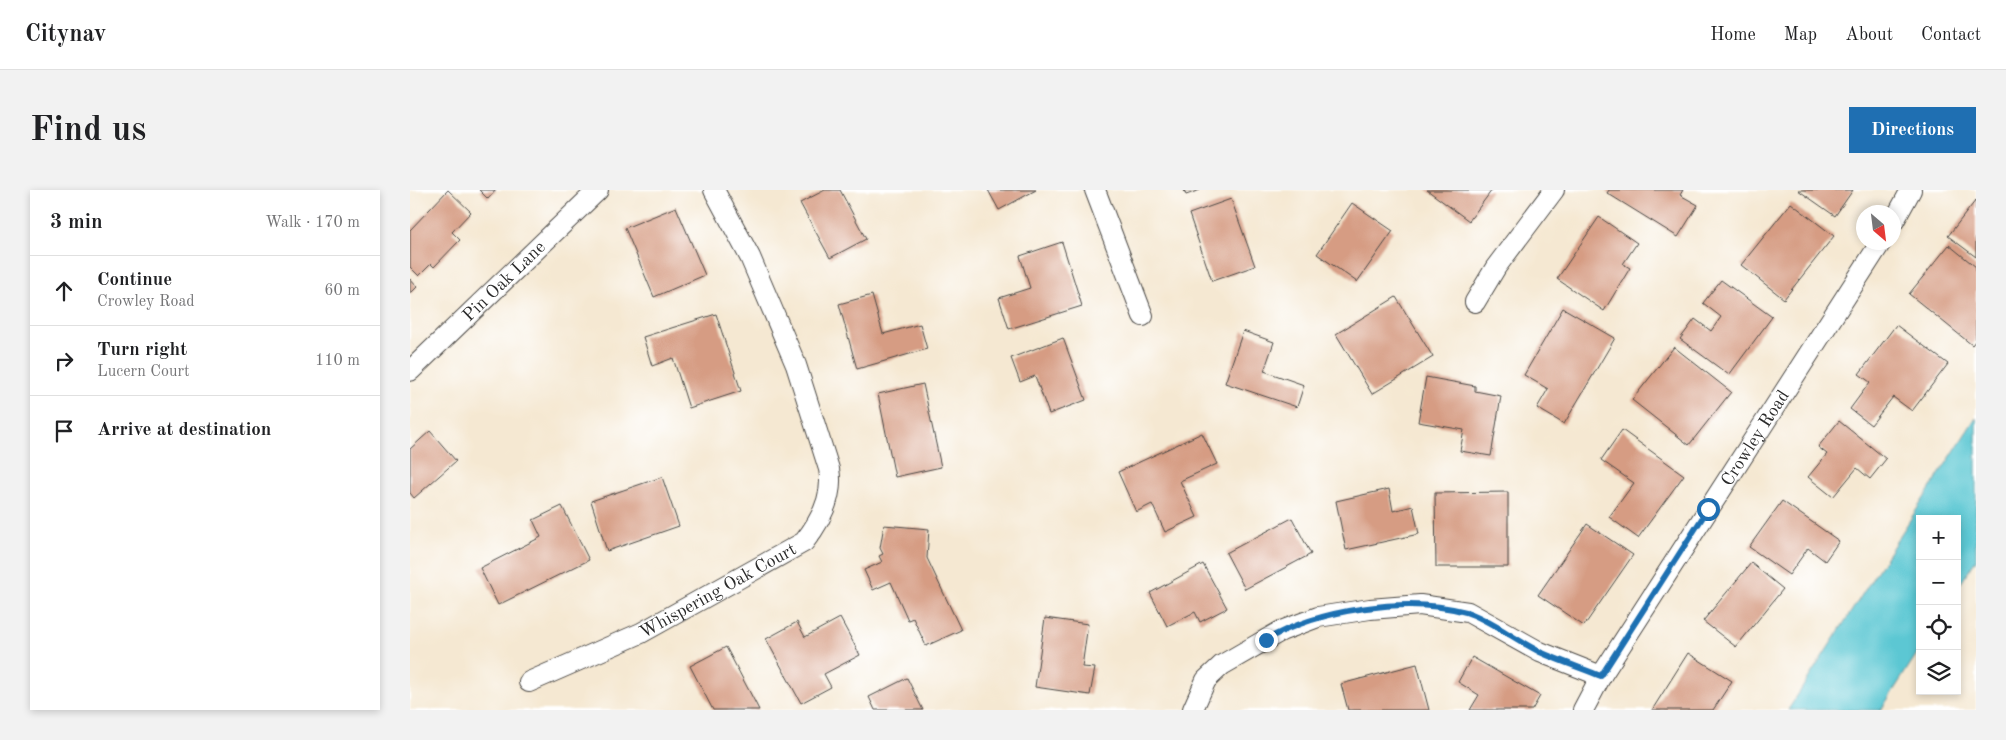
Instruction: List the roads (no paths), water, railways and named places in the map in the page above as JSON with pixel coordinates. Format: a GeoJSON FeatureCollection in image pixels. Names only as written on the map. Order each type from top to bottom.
{"type":"FeatureCollection","features":[{"type":"Feature","properties":{"kind":"street","name":"Pin Oak Lane"},"geometry":{"type":"LineString","coordinates":[[410,371],[598,190]]}},
{"type":"Feature","properties":{"kind":"street","name":"Whispering Oak Court"},"geometry":{"type":"LineString","coordinates":[[528,682],[642,633],[804,542],[817,525],[826,503],[831,479],[829,469],[796,365],[750,257],[714,190]]}},
{"type":"Feature","properties":{"kind":"street"},"geometry":{"type":"LineString","coordinates":[[1095,190],[1143,316]]}},
{"type":"Feature","properties":{"kind":"street"},"geometry":{"type":"LineString","coordinates":[[1475,302],[1496,267],[1554,190]]}},
{"type":"Feature","properties":{"kind":"street"},"geometry":{"type":"LineString","coordinates":[[1901,210],[1912,190]]}},
{"type":"Feature","properties":{"kind":"street","name":"Crowley Road"},"geometry":{"type":"LineString","coordinates":[[1583,710],[1601,676],[1876,250]]}},
{"type":"Feature","properties":{"kind":"street"},"geometry":{"type":"LineString","coordinates":[[1193,708],[1206,680],[1222,665],[1281,631],[1318,617],[1370,609],[1420,605],[1468,612],[1540,652],[1601,676]]}},
{"type":"Feature","properties":{"kind":"water"},"geometry":{"type":"Polygon","coordinates":[[[1976,417],[1976,560],[1961,583],[1961,515],[1916,515],[1916,655],[1881,710],[1788,710],[1976,417]]]}}]}
